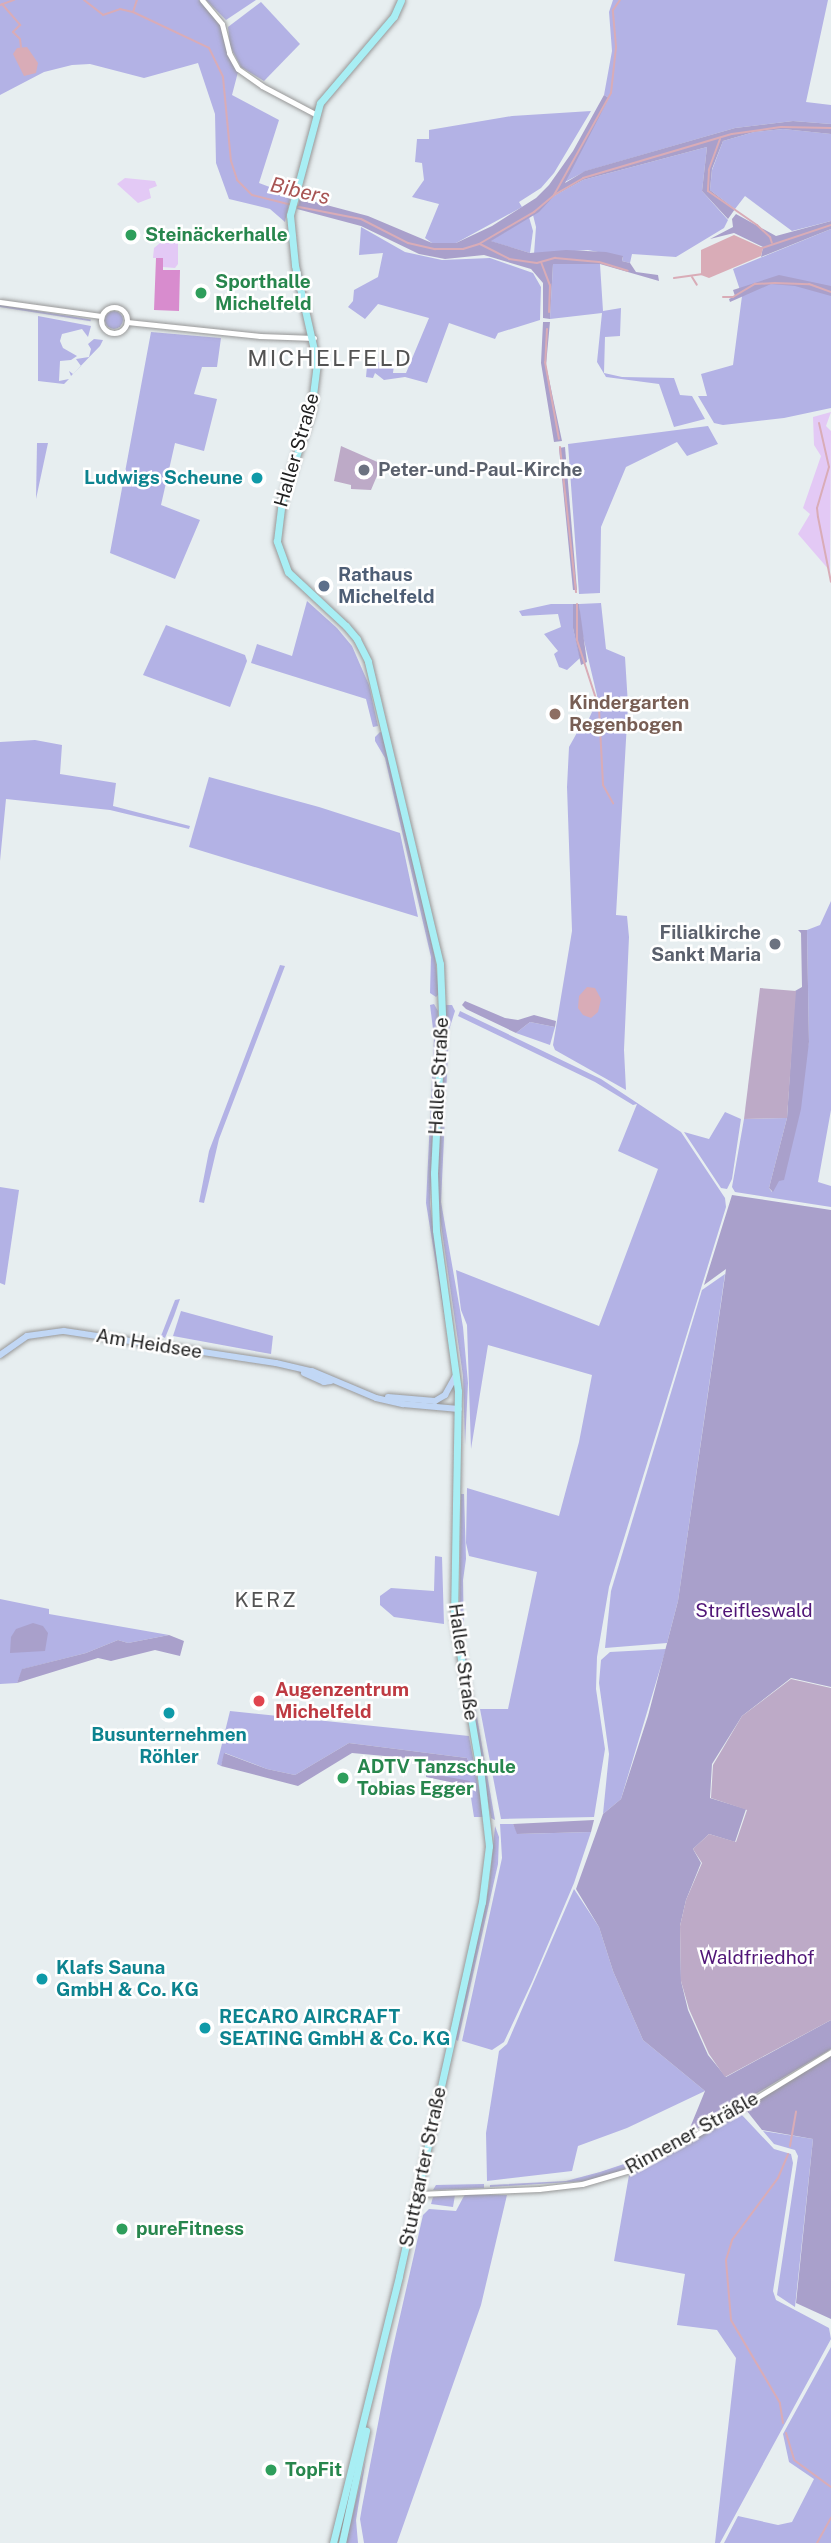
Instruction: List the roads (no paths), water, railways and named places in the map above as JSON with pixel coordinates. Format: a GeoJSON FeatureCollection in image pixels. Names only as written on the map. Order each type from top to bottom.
{"type":"FeatureCollection","features":[{"type":"Feature","properties":{"kind":"main road"},"geometry":{"type":"LineString","coordinates":[[314,114],[327,93],[394,16],[401,0]]}},
{"type":"Feature","properties":{"kind":"main road","name":"Haller Straße"},"geometry":{"type":"LineString","coordinates":[[314,114],[290,215],[295,265],[314,338],[317,363],[315,391],[282,500],[277,541],[288,572],[346,626],[357,639],[368,661],[440,964],[442,1014],[434,1174],[436,1230],[456,1375],[458,1409],[454,1618],[481,1777],[489,1846],[482,1902],[464,1982]]}},
{"type":"Feature","properties":{"kind":"main road","name":"Am Heidsee"},"geometry":{"type":"LineString","coordinates":[[0,1355],[27,1336],[64,1331],[276,1363],[376,1398]]}},
{"type":"Feature","properties":{"kind":"main road"},"geometry":{"type":"LineString","coordinates":[[376,1398],[435,1401],[445,1395],[456,1375]]}},
{"type":"Feature","properties":{"kind":"main road"},"geometry":{"type":"LineString","coordinates":[[376,1398],[412,1405],[458,1409]]}},
{"type":"Feature","properties":{"kind":"main road","name":"Stuttgarter Straße"},"geometry":{"type":"LineString","coordinates":[[342,2543],[381,2353],[464,1982]]}},
{"type":"Feature","properties":{"kind":"main road","name":"Stuttgarter Straße"},"geometry":{"type":"LineString","coordinates":[[333,2543],[381,2353]]}},
{"type":"Feature","properties":{"kind":"street"},"geometry":{"type":"LineString","coordinates":[[202,0],[222,24],[229,53],[238,69],[262,86],[314,114]]}},
{"type":"Feature","properties":{"kind":"street"},"geometry":{"type":"LineString","coordinates":[[0,302],[101,316]]}},
{"type":"Feature","properties":{"kind":"street"},"geometry":{"type":"LineString","coordinates":[[119,307],[127,315],[127,322],[121,331],[114,333],[103,327],[101,316],[108,308],[119,307]]}},
{"type":"Feature","properties":{"kind":"street"},"geometry":{"type":"LineString","coordinates":[[127,322],[260,337],[314,338]]}},
{"type":"Feature","properties":{"kind":"street","name":"Rinnener Sträßle"},"geometry":{"type":"LineString","coordinates":[[417,2194],[539,2189],[582,2184],[628,2171],[686,2141],[831,2052]]}},
{"type":"Feature","properties":{"kind":"waterway","name":"Bibers"},"geometry":{"type":"LineString","coordinates":[[0,5],[14,0]]}},
{"type":"Feature","properties":{"kind":"waterway","name":"Bibers"},"geometry":{"type":"LineString","coordinates":[[84,0],[103,15],[120,9],[133,12],[209,48],[223,77],[231,161],[237,180],[252,195],[289,204]]}},
{"type":"Feature","properties":{"kind":"waterway"},"geometry":{"type":"LineString","coordinates":[[133,12],[137,0]]}},
{"type":"Feature","properties":{"kind":"waterway"},"geometry":{"type":"LineString","coordinates":[[554,195],[611,93],[616,47],[613,10],[620,0]]}},
{"type":"Feature","properties":{"kind":"waterway"},"geometry":{"type":"LineString","coordinates":[[2,4],[20,25],[13,32],[20,39],[21,47]]}},
{"type":"Feature","properties":{"kind":"waterway"},"geometry":{"type":"LineString","coordinates":[[294,206],[361,219],[408,243],[435,249],[463,249],[479,244],[534,212],[554,195],[583,178],[732,134],[781,127],[831,128]]}},
{"type":"Feature","properties":{"kind":"waterway"},"geometry":{"type":"LineString","coordinates":[[720,139],[709,170],[708,191],[757,225],[770,237],[772,243]]}},
{"type":"Feature","properties":{"kind":"waterway","name":"Bibers"},"geometry":{"type":"LineString","coordinates":[[762,248],[831,225]]}},
{"type":"Feature","properties":{"kind":"waterway","name":"Bibers"},"geometry":{"type":"LineString","coordinates":[[480,244],[509,259],[537,263],[555,258],[599,262],[628,271]]}},
{"type":"Feature","properties":{"kind":"waterway"},"geometry":{"type":"LineString","coordinates":[[541,262],[550,285],[549,312]]}},
{"type":"Feature","properties":{"kind":"waterway","name":"Bibers"},"geometry":{"type":"LineString","coordinates":[[674,278],[703,274]]}},
{"type":"Feature","properties":{"kind":"waterway"},"geometry":{"type":"LineString","coordinates":[[692,277],[697,285]]}},
{"type":"Feature","properties":{"kind":"waterway"},"geometry":{"type":"LineString","coordinates":[[723,297],[733,297],[755,284],[775,283],[809,284],[831,292]]}},
{"type":"Feature","properties":{"kind":"waterway"},"geometry":{"type":"LineString","coordinates":[[547,329],[545,362],[559,439]]}},
{"type":"Feature","properties":{"kind":"waterway"},"geometry":{"type":"LineString","coordinates":[[819,423],[829,467],[817,508],[831,582]]}},
{"type":"Feature","properties":{"kind":"waterway"},"geometry":{"type":"LineString","coordinates":[[560,447],[576,592]]}},
{"type":"Feature","properties":{"kind":"waterway"},"geometry":{"type":"LineString","coordinates":[[577,604],[577,640],[599,708],[603,785],[613,803]]}},
{"type":"Feature","properties":{"kind":"waterway"},"geometry":{"type":"LineString","coordinates":[[790,2146],[796,2112]]}},
{"type":"Feature","properties":{"kind":"waterway"},"geometry":{"type":"LineString","coordinates":[[783,2423],[780,2403],[731,2320],[726,2260],[732,2240],[778,2178],[788,2154]]}},
{"type":"Feature","properties":{"kind":"waterway"},"geometry":{"type":"LineString","coordinates":[[786,2433],[794,2460],[831,2487]]}},
{"type":"Feature","properties":{"kind":"waterway"},"geometry":{"type":"LineString","coordinates":[[817,2543],[831,2518]]}},
{"type":"Feature","properties":{"kind":"place","name":"Steinäckerhalle"},"geometry":{"type":"Point","coordinates":[131,235]}},
{"type":"Feature","properties":{"kind":"place","name":"Sporthalle Michelfeld"},"geometry":{"type":"Point","coordinates":[201,293]}},
{"type":"Feature","properties":{"kind":"place","name":"Peter-und-Paul-Kirche"},"geometry":{"type":"Point","coordinates":[364,470]}},
{"type":"Feature","properties":{"kind":"place","name":"Ludwigs Scheune"},"geometry":{"type":"Point","coordinates":[257,478]}},
{"type":"Feature","properties":{"kind":"place","name":"Rathaus Michelfeld"},"geometry":{"type":"Point","coordinates":[324,586]}},
{"type":"Feature","properties":{"kind":"place","name":"Kindergarten Regenbogen"},"geometry":{"type":"Point","coordinates":[555,714]}},
{"type":"Feature","properties":{"kind":"place","name":"Filialkirche Sankt Maria"},"geometry":{"type":"Point","coordinates":[775,944]}},
{"type":"Feature","properties":{"kind":"place","name":"Augenzentrum Michelfeld"},"geometry":{"type":"Point","coordinates":[259,1701]}},
{"type":"Feature","properties":{"kind":"place","name":"Busunternehmen Röhler"},"geometry":{"type":"Point","coordinates":[169,1713]}},
{"type":"Feature","properties":{"kind":"place","name":"ADTV Tanzschule Tobias Egger"},"geometry":{"type":"Point","coordinates":[343,1778]}},
{"type":"Feature","properties":{"kind":"place","name":"Klafs Sauna GmbH & Co. KG"},"geometry":{"type":"Point","coordinates":[42,1979]}},
{"type":"Feature","properties":{"kind":"place","name":"RECARO AIRCRAFT SEATING GmbH & Co. KG"},"geometry":{"type":"Point","coordinates":[205,2028]}},
{"type":"Feature","properties":{"kind":"place","name":"pureFitness"},"geometry":{"type":"Point","coordinates":[122,2229]}},
{"type":"Feature","properties":{"kind":"place","name":"TopFit"},"geometry":{"type":"Point","coordinates":[271,2470]}},
{"type":"Feature","properties":{"kind":"district","name":"MICHELFELD"},"geometry":{"type":"Point","coordinates":[330,358]}},
{"type":"Feature","properties":{"kind":"district","name":"KERZ"},"geometry":{"type":"Point","coordinates":[266,1600]}},
{"type":"Feature","properties":{"kind":"park label","name":"Streifleswald"},"geometry":{"type":"Point","coordinates":[754,1611]}},
{"type":"Feature","properties":{"kind":"park label","name":"Waldfriedhof"},"geometry":{"type":"Point","coordinates":[757,1958]}}]}
